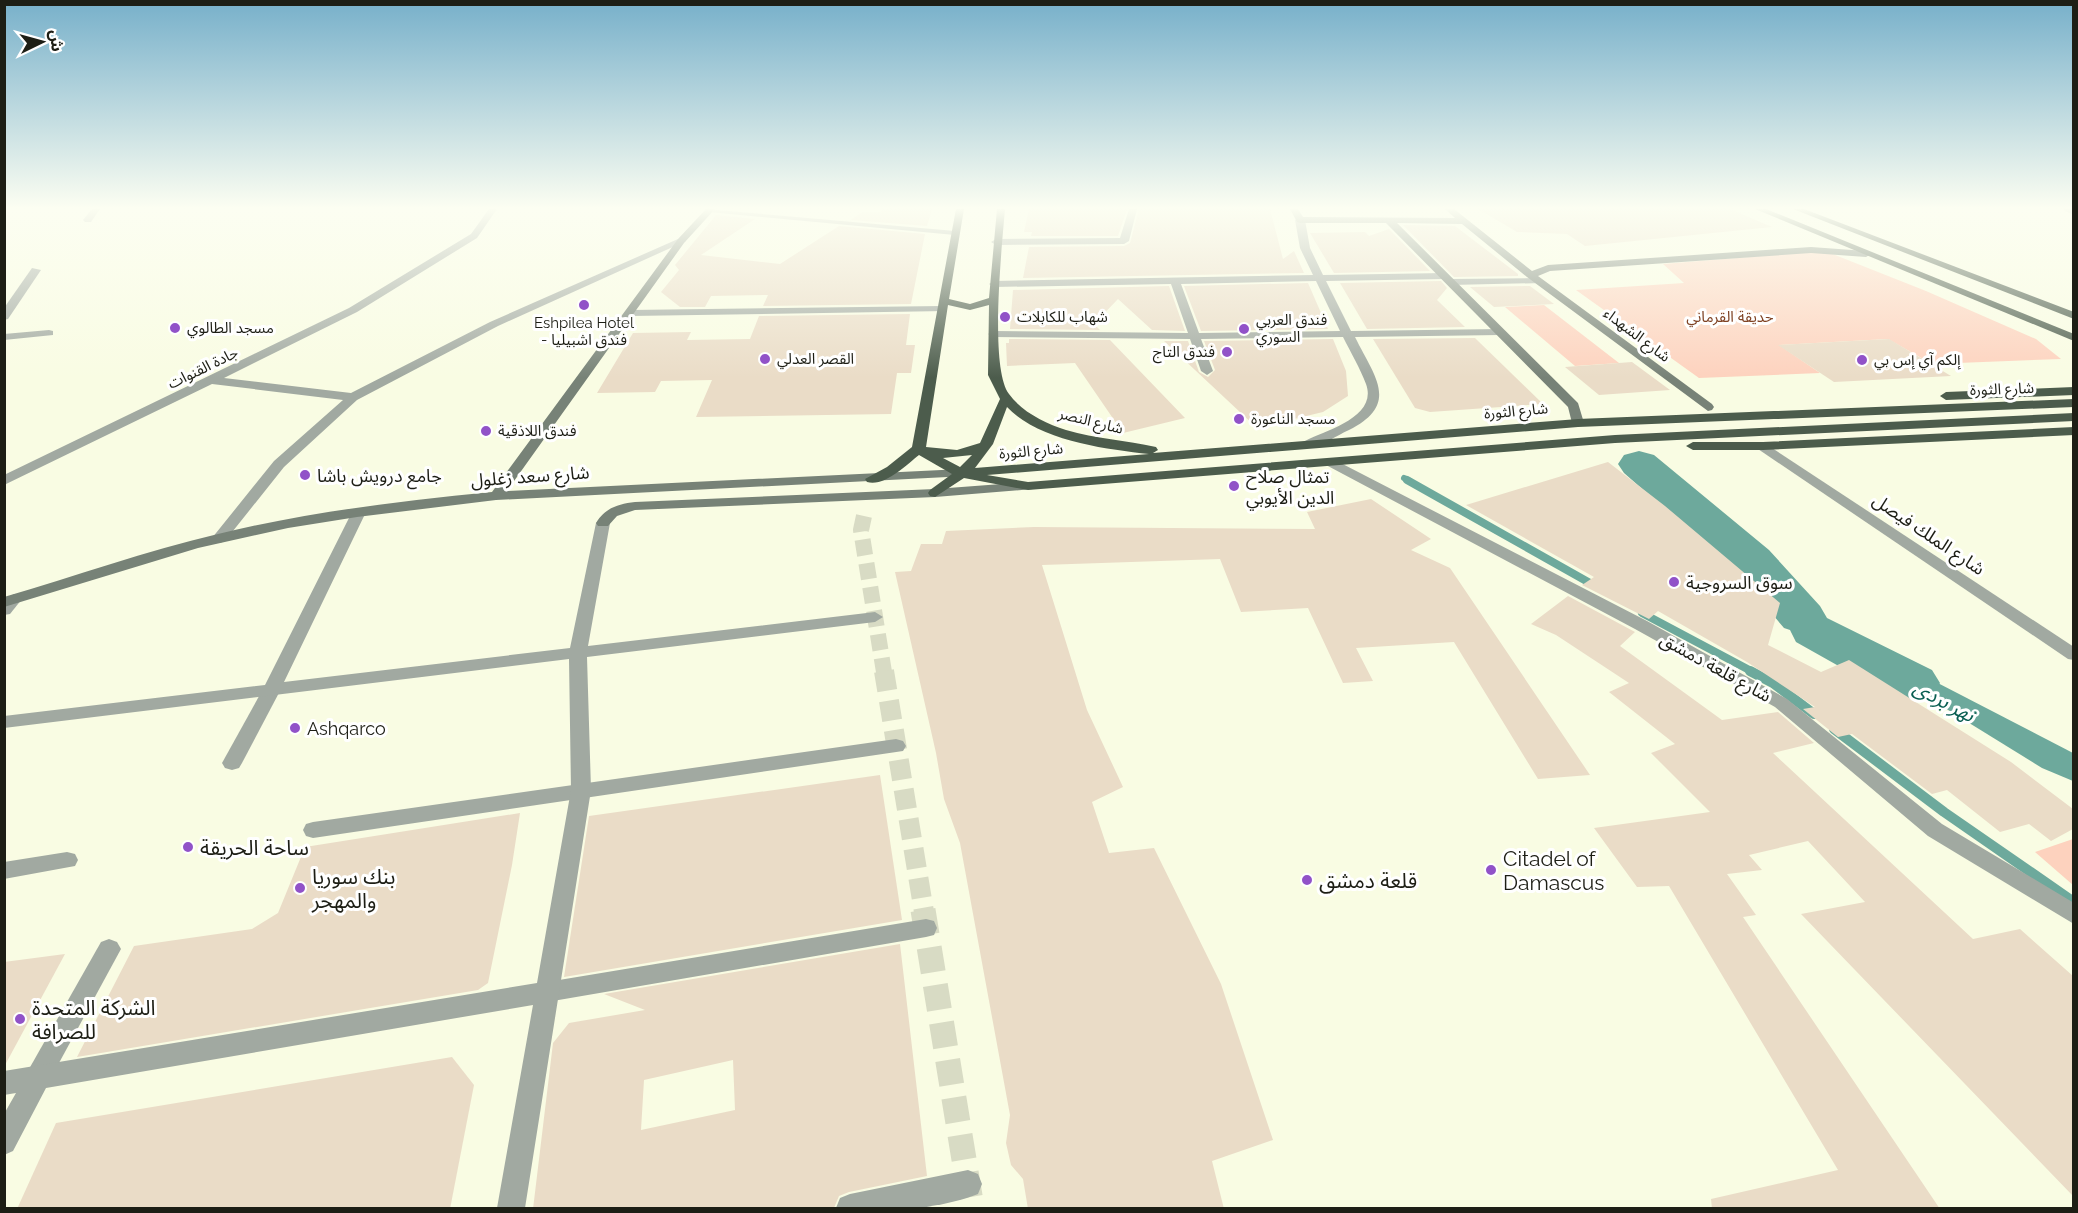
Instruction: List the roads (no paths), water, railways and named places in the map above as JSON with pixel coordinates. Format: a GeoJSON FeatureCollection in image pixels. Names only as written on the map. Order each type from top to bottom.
{"type":"FeatureCollection","features":[{"type":"Feature","properties":{"kind":"highway"},"geometry":{"type":"LineString","coordinates":[[872,479],[892,470],[919,448],[950,266]]}},
{"type":"Feature","properties":{"kind":"highway"},"geometry":{"type":"LineString","coordinates":[[934,493],[962,473],[986,446],[994,420],[1005,401],[997,389],[994,375],[995,266]]}},
{"type":"Feature","properties":{"kind":"highway"},"geometry":{"type":"LineString","coordinates":[[1895,266],[2073,338]]}},
{"type":"Feature","properties":{"kind":"highway"},"geometry":{"type":"LineString","coordinates":[[1943,266],[2073,316]]}},
{"type":"Feature","properties":{"kind":"highway"},"geometry":{"type":"LineString","coordinates":[[943,305],[970,307],[995,300]]}},
{"type":"Feature","properties":{"kind":"highway"},"geometry":{"type":"LineString","coordinates":[[1604,421],[1638,411],[2073,391]]}},
{"type":"Feature","properties":{"kind":"highway","name":"شارع النصر"},"geometry":{"type":"LineString","coordinates":[[1005,401],[1029,418],[1058,432],[1094,442],[1191,454]]}},
{"type":"Feature","properties":{"kind":"highway","name":"شارع الثورة"},"geometry":{"type":"LineString","coordinates":[[962,473],[1604,421],[2073,403]]}},
{"type":"Feature","properties":{"kind":"highway","name":"شارع الثورة"},"geometry":{"type":"LineString","coordinates":[[1028,486],[1615,439],[2073,417]]}},
{"type":"Feature","properties":{"kind":"highway"},"geometry":{"type":"LineString","coordinates":[[1615,439],[1661,446],[1763,446],[2073,431]]}},
{"type":"Feature","properties":{"kind":"highway"},"geometry":{"type":"LineString","coordinates":[[919,448],[934,453],[953,455],[971,452],[986,446]]}},
{"type":"Feature","properties":{"kind":"highway"},"geometry":{"type":"LineString","coordinates":[[919,448],[936,461],[962,473],[1004,484],[1028,486]]}},
{"type":"Feature","properties":{"kind":"main road"},"geometry":{"type":"LineString","coordinates":[[496,496],[663,266]]}},
{"type":"Feature","properties":{"kind":"main road"},"geometry":{"type":"LineString","coordinates":[[1434,266],[1574,406],[1578,423]]}},
{"type":"Feature","properties":{"kind":"main road","name":"شارع الشهداء"},"geometry":{"type":"LineString","coordinates":[[1519,266],[1708,407]]}},
{"type":"Feature","properties":{"kind":"main road"},"geometry":{"type":"LineString","coordinates":[[1535,278],[1548,268],[1574,266]]}},
{"type":"Feature","properties":{"kind":"main road","name":"شارع سعد زغلول"},"geometry":{"type":"LineString","coordinates":[[8,604],[153,556],[220,538],[359,512],[496,496],[962,473]]}},
{"type":"Feature","properties":{"kind":"main road"},"geometry":{"type":"LineString","coordinates":[[603,523],[607,515],[615,510],[635,506],[934,493],[1028,486]]}},
{"type":"Feature","properties":{"kind":"street","name":"جادة القنوات"},"geometry":{"type":"LineString","coordinates":[[4,481],[353,310],[426,266]]}},
{"type":"Feature","properties":{"kind":"street"},"geometry":{"type":"LineString","coordinates":[[220,538],[279,464],[353,397],[494,324],[626,266]]}},
{"type":"Feature","properties":{"kind":"street"},"geometry":{"type":"LineString","coordinates":[[1310,444],[1361,418],[1373,403],[1373,386],[1314,266]]}},
{"type":"Feature","properties":{"kind":"street"},"geometry":{"type":"LineString","coordinates":[[4,317],[36,270]]}},
{"type":"Feature","properties":{"kind":"street"},"geometry":{"type":"LineString","coordinates":[[994,284],[1320,278],[1535,278]]}},
{"type":"Feature","properties":{"kind":"street"},"geometry":{"type":"LineString","coordinates":[[1175,282],[1207,371]]}},
{"type":"Feature","properties":{"kind":"street"},"geometry":{"type":"LineString","coordinates":[[630,312],[943,305]]}},
{"type":"Feature","properties":{"kind":"street"},"geometry":{"type":"LineString","coordinates":[[994,334],[1194,336],[1500,332]]}},
{"type":"Feature","properties":{"kind":"street"},"geometry":{"type":"LineString","coordinates":[[4,337],[49,333]]}},
{"type":"Feature","properties":{"kind":"street"},"geometry":{"type":"LineString","coordinates":[[212,380],[353,397]]}},
{"type":"Feature","properties":{"kind":"street","name":"شارع الملك فيصل"},"geometry":{"type":"LineString","coordinates":[[1763,446],[2071,651]]}},
{"type":"Feature","properties":{"kind":"street","name":"شارع قلعة دمشق"},"geometry":{"type":"LineString","coordinates":[[1331,462],[1641,625],[1781,703],[1935,830],[2073,915]]}},
{"type":"Feature","properties":{"kind":"street"},"geometry":{"type":"LineString","coordinates":[[232,763],[272,688],[359,512]]}},
{"type":"Feature","properties":{"kind":"street"},"geometry":{"type":"LineString","coordinates":[[511,1209],[581,790],[578,652],[603,523]]}},
{"type":"Feature","properties":{"kind":"street"},"geometry":{"type":"LineString","coordinates":[[4,722],[875,617]]}},
{"type":"Feature","properties":{"kind":"street"},"geometry":{"type":"LineString","coordinates":[[313,830],[896,746]]}},
{"type":"Feature","properties":{"kind":"street"},"geometry":{"type":"LineString","coordinates":[[4,871],[67,860]]}},
{"type":"Feature","properties":{"kind":"street"},"geometry":{"type":"LineString","coordinates":[[4,1083],[926,928]]}},
{"type":"Feature","properties":{"kind":"street"},"geometry":{"type":"LineString","coordinates":[[4,1142],[109,949]]}},
{"type":"Feature","properties":{"kind":"street"},"geometry":{"type":"LineString","coordinates":[[850,1209],[968,1184]]}},
{"type":"Feature","properties":{"kind":"water"},"geometry":{"type":"Polygon","coordinates":[[[1872,649],[2073,753],[2073,781],[2042,768],[1851,650],[1872,649]]]}},
{"type":"Feature","properties":{"kind":"waterway","name":"نهر بردى"},"geometry":{"type":"LineString","coordinates":[[1639,464],[1752,560],[1802,617]]}},
{"type":"Feature","properties":{"kind":"waterway"},"geometry":{"type":"LineString","coordinates":[[1404,478],[1410,481]]}},
{"type":"Feature","properties":{"kind":"waterway"},"geometry":{"type":"LineString","coordinates":[[1407,480],[1597,587]]}},
{"type":"Feature","properties":{"kind":"waterway"},"geometry":{"type":"LineString","coordinates":[[1642,613],[1753,672]]}},
{"type":"Feature","properties":{"kind":"waterway","name":"نهر بردى"},"geometry":{"type":"LineString","coordinates":[[1815,631],[1912,683]]}},
{"type":"Feature","properties":{"kind":"waterway"},"geometry":{"type":"LineString","coordinates":[[1750,671],[1773,683],[1814,714]]}},
{"type":"Feature","properties":{"kind":"waterway"},"geometry":{"type":"LineString","coordinates":[[1834,729],[1944,812],[2074,902]]}},
{"type":"Feature","properties":{"kind":"tunnel"},"geometry":{"type":"LineString","coordinates":[[864,516],[861,530],[884,672]]}},
{"type":"Feature","properties":{"kind":"tunnel"},"geometry":{"type":"LineString","coordinates":[[884,671],[924,912]]}},
{"type":"Feature","properties":{"kind":"tunnel"},"geometry":{"type":"LineString","coordinates":[[923,910],[972,1208]]}},
{"type":"Feature","properties":{"kind":"place","name":"Eshpilea Hotel - فندق اشبيليا"},"geometry":{"type":"Point","coordinates":[584,305]}},
{"type":"Feature","properties":{"kind":"place","name":"شهاب للكابلات"},"geometry":{"type":"Point","coordinates":[1005,317]}},
{"type":"Feature","properties":{"kind":"place","name":"مسجد الطالوي"},"geometry":{"type":"Point","coordinates":[175,328]}},
{"type":"Feature","properties":{"kind":"place","name":"فندق العربي السوري"},"geometry":{"type":"Point","coordinates":[1244,329]}},
{"type":"Feature","properties":{"kind":"place","name":"فندق التاج"},"geometry":{"type":"Point","coordinates":[1227,352]}},
{"type":"Feature","properties":{"kind":"place","name":"القصر العدلي"},"geometry":{"type":"Point","coordinates":[765,359]}},
{"type":"Feature","properties":{"kind":"place","name":"إلكم آي إس بي"},"geometry":{"type":"Point","coordinates":[1862,360]}},
{"type":"Feature","properties":{"kind":"place","name":"مسجد الناعورة"},"geometry":{"type":"Point","coordinates":[1239,419]}},
{"type":"Feature","properties":{"kind":"place","name":"فندق اللاذقية"},"geometry":{"type":"Point","coordinates":[486,431]}},
{"type":"Feature","properties":{"kind":"place","name":"جامع درويش باشا"},"geometry":{"type":"Point","coordinates":[305,475]}},
{"type":"Feature","properties":{"kind":"place","name":"تمثال صلاح الدين الأيوبي"},"geometry":{"type":"Point","coordinates":[1234,486]}},
{"type":"Feature","properties":{"kind":"place","name":"سوق السروجية"},"geometry":{"type":"Point","coordinates":[1674,582]}},
{"type":"Feature","properties":{"kind":"place","name":"Ashqarco"},"geometry":{"type":"Point","coordinates":[295,728]}},
{"type":"Feature","properties":{"kind":"place","name":"ساحة الحريقة"},"geometry":{"type":"Point","coordinates":[188,847]}},
{"type":"Feature","properties":{"kind":"place","name":"Citadel of Damascus"},"geometry":{"type":"Point","coordinates":[1491,870]}},
{"type":"Feature","properties":{"kind":"place","name":"قلعة دمشق"},"geometry":{"type":"Point","coordinates":[1307,880]}},
{"type":"Feature","properties":{"kind":"place","name":"بنك سوريا والمهجر"},"geometry":{"type":"Point","coordinates":[300,888]}},
{"type":"Feature","properties":{"kind":"place","name":"الشركة المتحدة للصرافة"},"geometry":{"type":"Point","coordinates":[20,1019]}},
{"type":"Feature","properties":{"kind":"park label","name":"حديقة القرماني"},"geometry":{"type":"Point","coordinates":[1730,317]}}]}
